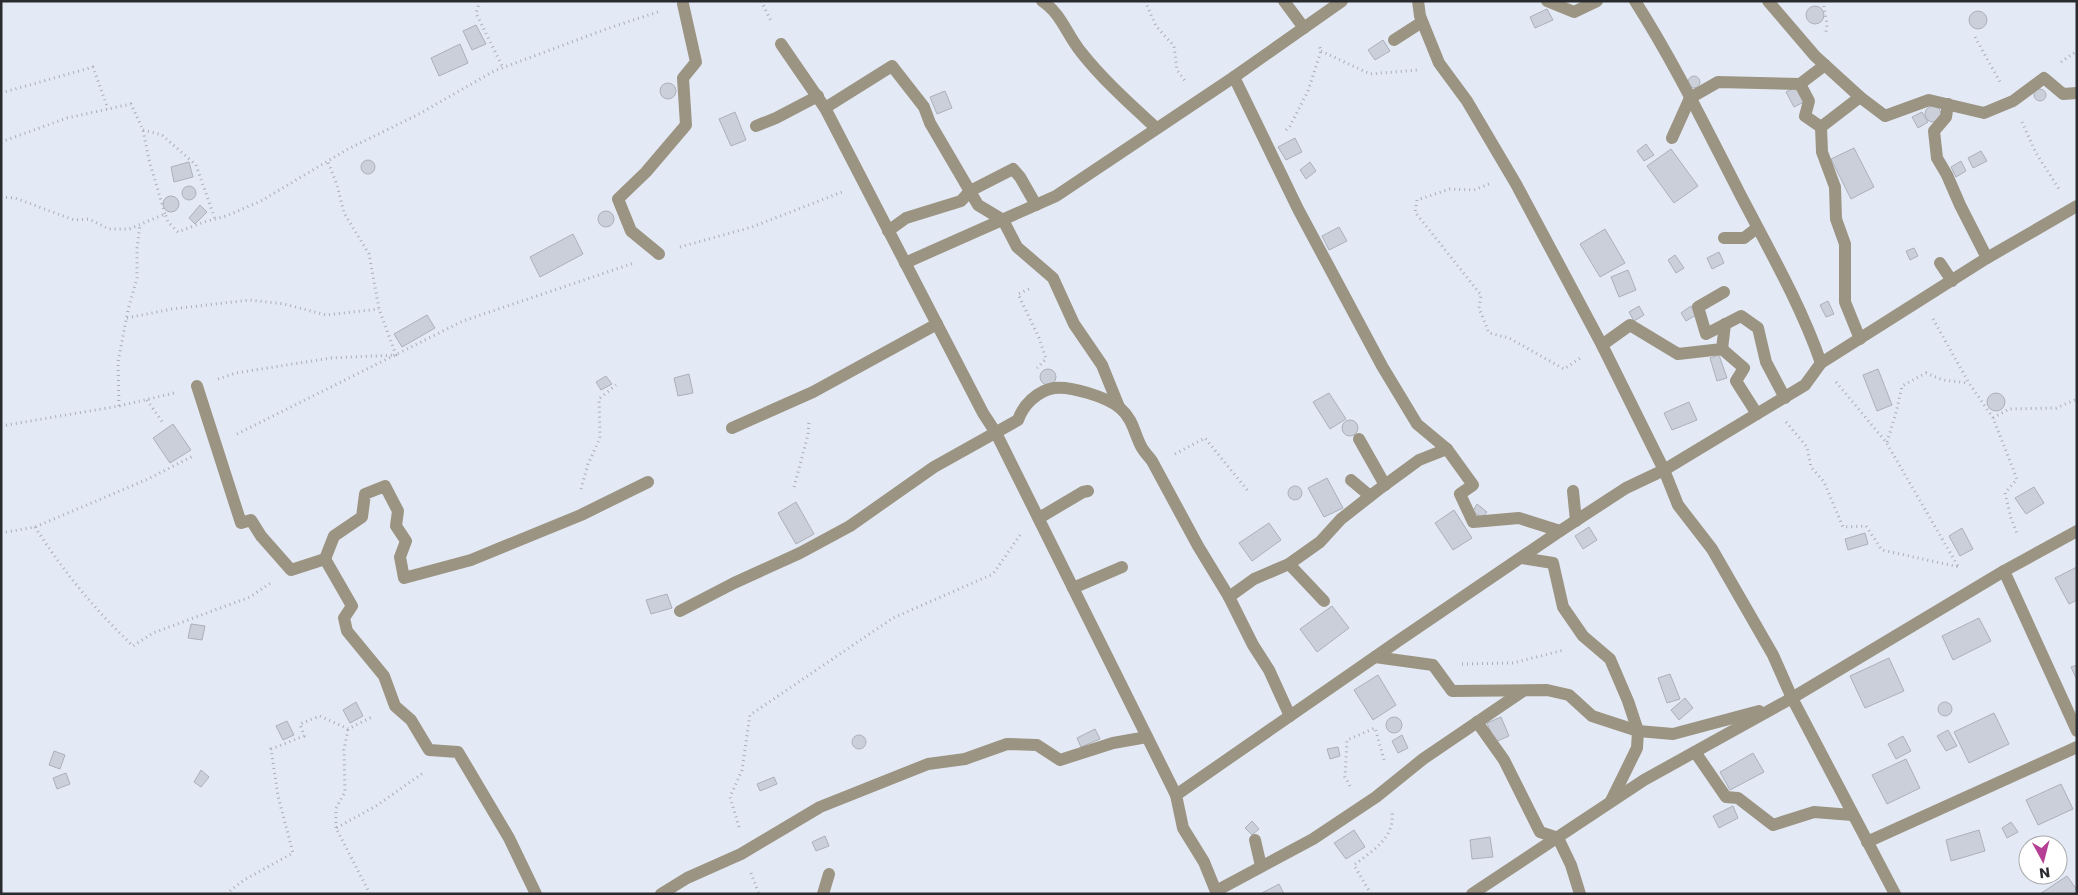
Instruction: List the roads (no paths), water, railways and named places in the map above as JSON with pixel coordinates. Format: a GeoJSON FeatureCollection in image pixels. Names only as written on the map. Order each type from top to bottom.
{"type":"FeatureCollection","features":[{"type":"Feature","properties":{"kind":"street"},"geometry":{"type":"LineString","coordinates":[[1042,1],[1052,7],[1080,51],[1093,66],[1112,87],[1156,128]]}},
{"type":"Feature","properties":{"kind":"street"},"geometry":{"type":"LineString","coordinates":[[1284,1],[1308,26]]}},
{"type":"Feature","properties":{"kind":"street"},"geometry":{"type":"LineString","coordinates":[[904,263],[1056,196],[1234,77],[1342,1]]}},
{"type":"Feature","properties":{"kind":"street"},"geometry":{"type":"LineString","coordinates":[[1418,1],[1422,22],[1438,63],[1467,100],[1516,184],[1602,345],[1664,470],[1678,505],[1712,549],[1773,655],[1786,702],[1852,815],[1895,894]]}},
{"type":"Feature","properties":{"kind":"street"},"geometry":{"type":"LineString","coordinates":[[1547,1],[1574,12],[1597,1]]}},
{"type":"Feature","properties":{"kind":"street"},"geometry":{"type":"LineString","coordinates":[[1635,1],[1690,98],[1808,327],[1821,363]]}},
{"type":"Feature","properties":{"kind":"street"},"geometry":{"type":"LineString","coordinates":[[1768,1],[1825,65],[1860,97],[1885,116],[1929,100],[1984,113],[2013,101],[2044,78],[2063,94],[2077,93]]}},
{"type":"Feature","properties":{"kind":"street"},"geometry":{"type":"LineString","coordinates":[[659,254],[631,231],[618,199],[646,172],[686,125],[683,78],[696,62],[683,4]]}},
{"type":"Feature","properties":{"kind":"street"},"geometry":{"type":"LineString","coordinates":[[1394,40],[1422,22]]}},
{"type":"Feature","properties":{"kind":"street"},"geometry":{"type":"LineString","coordinates":[[781,44],[825,108],[904,263],[996,433],[1176,795],[1183,828],[1204,862],[1216,892],[1313,839],[1523,691]]}},
{"type":"Feature","properties":{"kind":"street"},"geometry":{"type":"LineString","coordinates":[[1672,138],[1690,98],[1718,82],[1800,84],[1825,65]]}},
{"type":"Feature","properties":{"kind":"street"},"geometry":{"type":"LineString","coordinates":[[825,108],[892,66],[924,107],[930,123],[978,205],[1003,220],[1017,246],[1053,278],[1074,324],[1102,366],[1120,407],[1132,420],[1142,448],[1155,466],[1198,546],[1229,598],[1253,645],[1269,670],[1290,716]]}},
{"type":"Feature","properties":{"kind":"street"},"geometry":{"type":"LineString","coordinates":[[1234,77],[1329,268],[1382,366],[1417,424],[1447,449],[1473,485],[1460,494],[1473,522],[1519,518],[1560,532]]}},
{"type":"Feature","properties":{"kind":"street"},"geometry":{"type":"LineString","coordinates":[[1800,84],[1809,102],[1805,116],[1821,127]]}},
{"type":"Feature","properties":{"kind":"street"},"geometry":{"type":"LineString","coordinates":[[756,126],[776,118],[818,96]]}},
{"type":"Feature","properties":{"kind":"street"},"geometry":{"type":"LineString","coordinates":[[1821,127],[1860,97]]}},
{"type":"Feature","properties":{"kind":"street"},"geometry":{"type":"LineString","coordinates":[[1948,104],[1946,117],[1934,131],[1937,158],[1987,258]]}},
{"type":"Feature","properties":{"kind":"street"},"geometry":{"type":"LineString","coordinates":[[1821,127],[1822,152],[1835,187],[1836,219],[1845,244],[1845,302],[1860,339]]}},
{"type":"Feature","properties":{"kind":"street"},"geometry":{"type":"LineString","coordinates":[[888,230],[906,218],[961,201],[970,191],[1013,170],[1020,177],[1036,205]]}},
{"type":"Feature","properties":{"kind":"street"},"geometry":{"type":"LineString","coordinates":[[1176,795],[1375,656],[1626,488],[1664,470],[1785,398],[1805,385],[1821,363],[1987,258],[2077,206]]}},
{"type":"Feature","properties":{"kind":"street"},"geometry":{"type":"LineString","coordinates":[[1724,238],[1744,238],[1757,228]]}},
{"type":"Feature","properties":{"kind":"street"},"geometry":{"type":"LineString","coordinates":[[1940,263],[1952,281]]}},
{"type":"Feature","properties":{"kind":"street"},"geometry":{"type":"LineString","coordinates":[[1724,292],[1698,307],[1706,334],[1741,316],[1758,328],[1766,362],[1785,398]]}},
{"type":"Feature","properties":{"kind":"street"},"geometry":{"type":"LineString","coordinates":[[732,428],[813,392],[937,324]]}},
{"type":"Feature","properties":{"kind":"street"},"geometry":{"type":"LineString","coordinates":[[1722,349],[1725,324]]}},
{"type":"Feature","properties":{"kind":"street"},"geometry":{"type":"LineString","coordinates":[[1602,345],[1630,325],[1678,354],[1722,349],[1744,368],[1736,381],[1757,414]]}},
{"type":"Feature","properties":{"kind":"street"},"geometry":{"type":"LineString","coordinates":[[197,386],[241,523],[251,520],[261,536],[291,570],[325,559]]}},
{"type":"Feature","properties":{"kind":"street"},"geometry":{"type":"LineString","coordinates":[[680,611],[734,583],[800,553],[850,526],[934,468],[1018,420],[1022,409],[1034,398],[1054,388],[1078,390],[1120,407]]}},
{"type":"Feature","properties":{"kind":"street"},"geometry":{"type":"LineString","coordinates":[[1359,439],[1385,485]]}},
{"type":"Feature","properties":{"kind":"street"},"geometry":{"type":"LineString","coordinates":[[1229,598],[1254,579],[1289,564],[1320,542],[1341,519],[1419,460],[1447,449]]}},
{"type":"Feature","properties":{"kind":"street"},"geometry":{"type":"LineString","coordinates":[[1351,480],[1370,496]]}},
{"type":"Feature","properties":{"kind":"street"},"geometry":{"type":"LineString","coordinates":[[325,559],[334,536],[362,517],[365,494],[385,486],[398,511],[396,526],[406,540],[400,557],[404,578],[471,560],[581,515],[648,482]]}},
{"type":"Feature","properties":{"kind":"street"},"geometry":{"type":"LineString","coordinates":[[1573,491],[1576,521]]}},
{"type":"Feature","properties":{"kind":"street"},"geometry":{"type":"LineString","coordinates":[[1039,518],[1084,492],[1088,492]]}},
{"type":"Feature","properties":{"kind":"street"},"geometry":{"type":"LineString","coordinates":[[1472,894],[1644,780],[1786,702],[2004,570],[2077,531]]}},
{"type":"Feature","properties":{"kind":"street"},"geometry":{"type":"LineString","coordinates":[[1522,558],[1553,563],[1563,607],[1583,636],[1610,658],[1628,701],[1638,731],[1637,748],[1610,803]]}},
{"type":"Feature","properties":{"kind":"street"},"geometry":{"type":"LineString","coordinates":[[325,559],[352,606],[344,618],[347,631],[384,676],[395,706],[411,720],[429,750],[458,752],[509,838],[536,894]]}},
{"type":"Feature","properties":{"kind":"street"},"geometry":{"type":"LineString","coordinates":[[1289,564],[1324,601]]}},
{"type":"Feature","properties":{"kind":"street"},"geometry":{"type":"LineString","coordinates":[[1073,588],[1122,566]]}},
{"type":"Feature","properties":{"kind":"street"},"geometry":{"type":"LineString","coordinates":[[2004,570],[2077,732]]}},
{"type":"Feature","properties":{"kind":"street"},"geometry":{"type":"LineString","coordinates":[[1375,656],[1433,665],[1452,690],[1547,690],[1569,695],[1592,716],[1638,731],[1673,734],[1786,702]]}},
{"type":"Feature","properties":{"kind":"street"},"geometry":{"type":"LineString","coordinates":[[1478,722],[1504,760],[1540,832],[1558,838],[1571,865],[1580,894]]}},
{"type":"Feature","properties":{"kind":"street"},"geometry":{"type":"LineString","coordinates":[[661,894],[686,878],[741,854],[820,807],[928,764],[965,759],[1007,744],[1037,745],[1060,760],[1113,743],[1147,737]]}},
{"type":"Feature","properties":{"kind":"street"},"geometry":{"type":"LineString","coordinates":[[1867,842],[2077,747]]}},
{"type":"Feature","properties":{"kind":"street"},"geometry":{"type":"LineString","coordinates":[[1695,752],[1726,797],[1738,798],[1773,825],[1814,812],[1852,815]]}},
{"type":"Feature","properties":{"kind":"street"},"geometry":{"type":"LineString","coordinates":[[1256,840],[1262,866]]}},
{"type":"Feature","properties":{"kind":"street"},"geometry":{"type":"LineString","coordinates":[[823,894],[829,874]]}}]}
